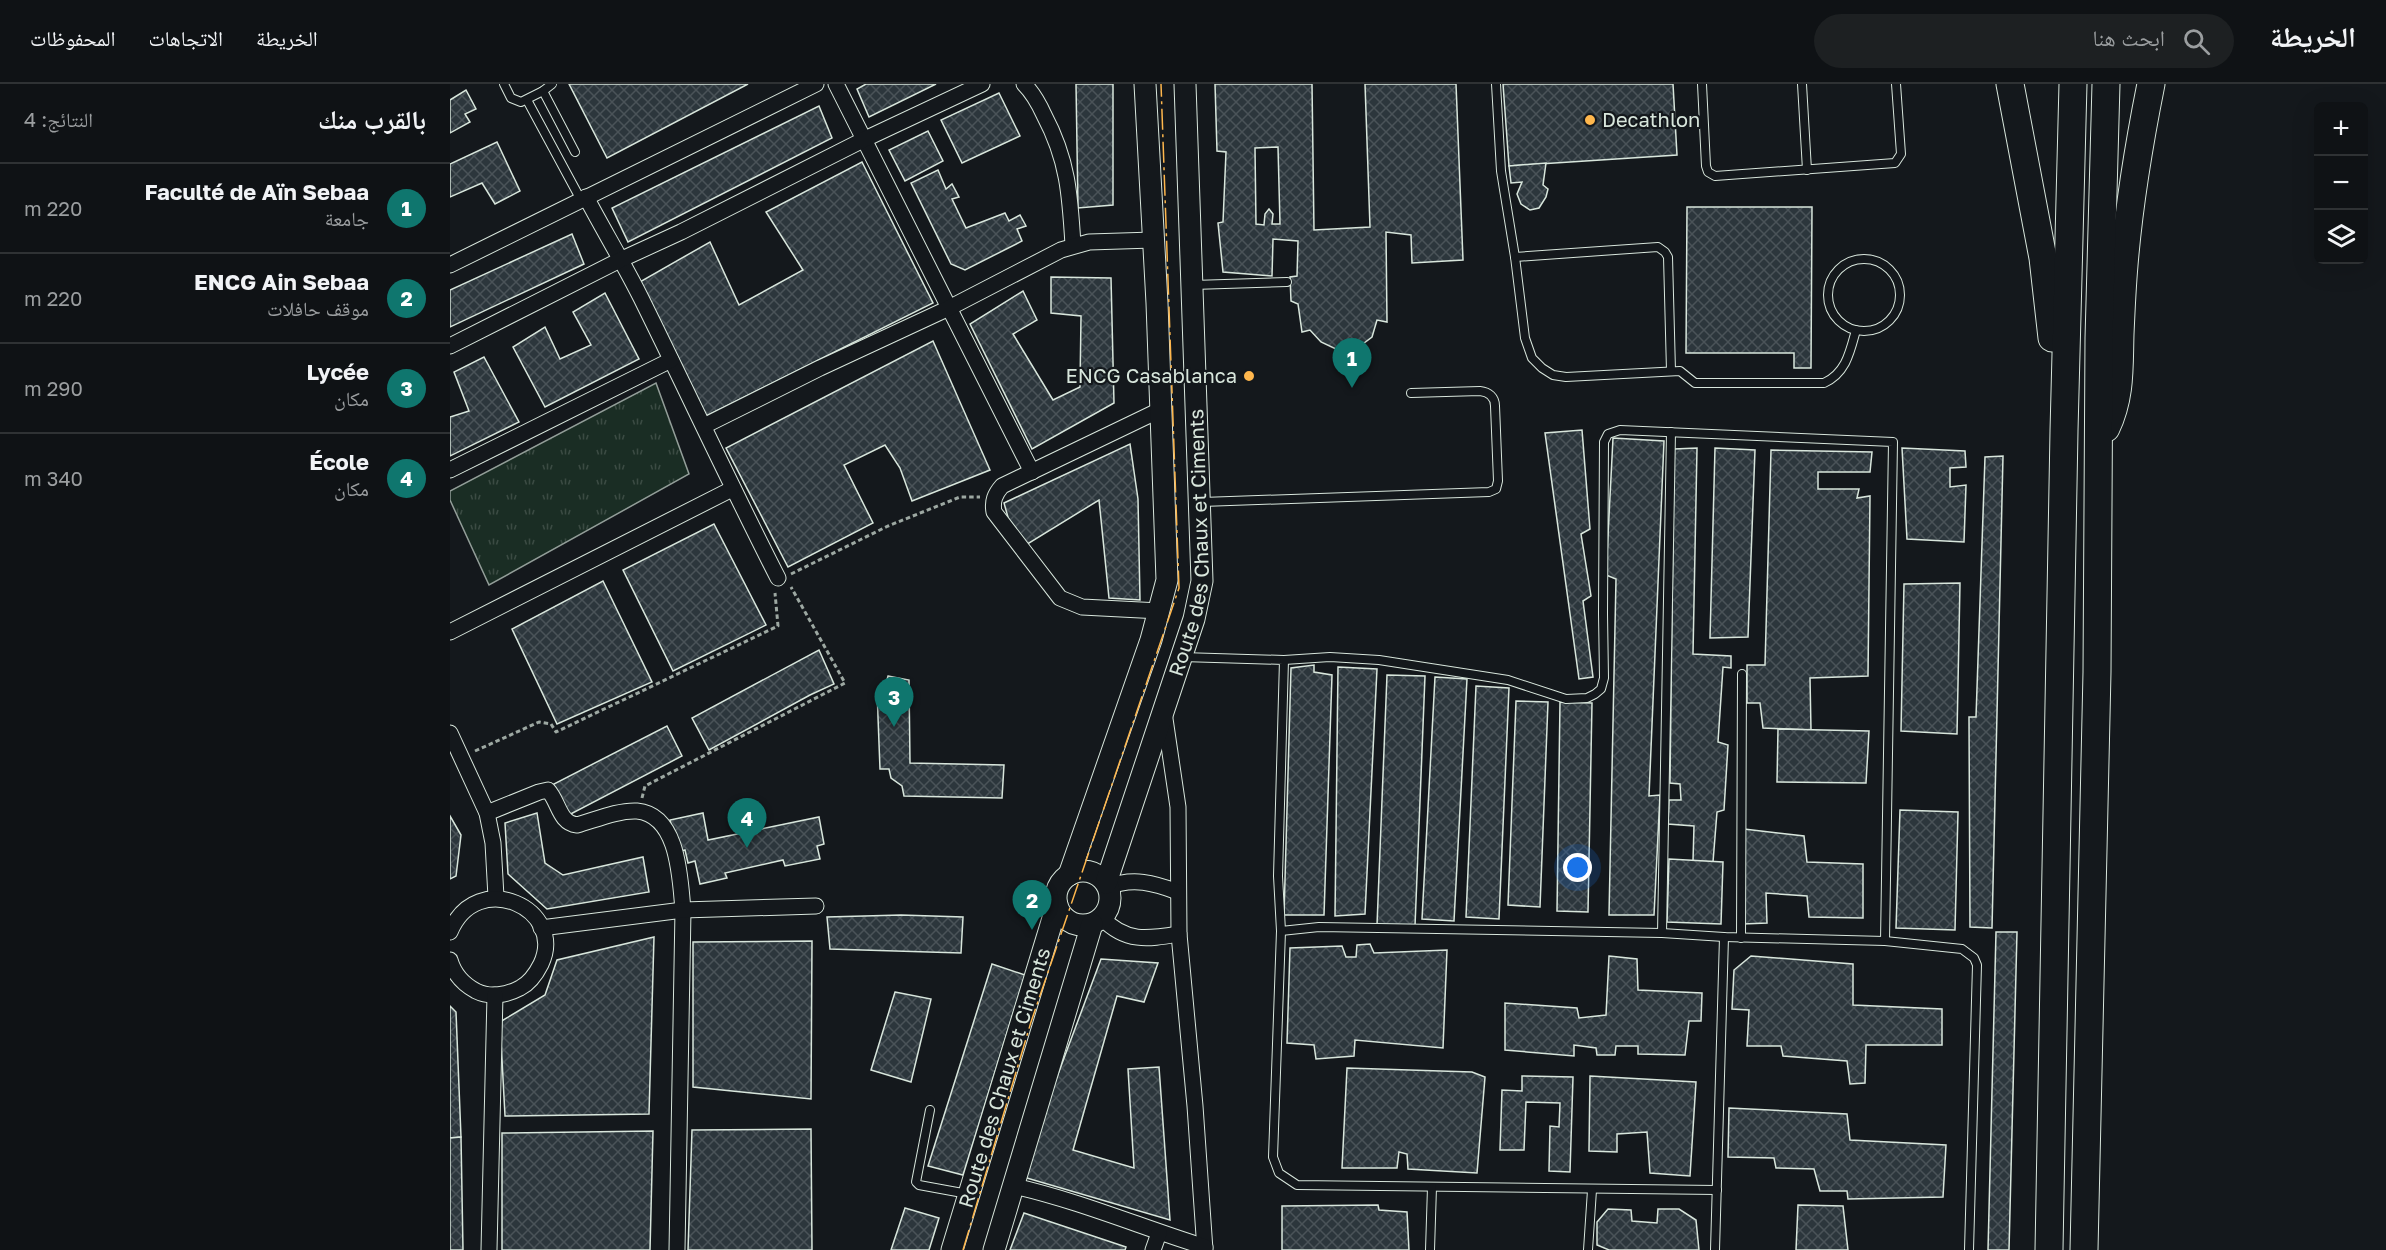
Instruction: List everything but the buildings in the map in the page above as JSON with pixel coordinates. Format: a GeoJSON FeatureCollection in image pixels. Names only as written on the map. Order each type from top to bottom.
{"type":"FeatureCollection","features":[{"type":"Feature","properties":{"kind":"highway"},"geometry":{"type":"LineString","coordinates":[[2010,84],[2043,258],[2064,431]]}},
{"type":"Feature","properties":{"kind":"highway"},"geometry":{"type":"LineString","coordinates":[[2049,1250],[2064,431],[2073,84]]}},
{"type":"Feature","properties":{"kind":"highway"},"geometry":{"type":"LineString","coordinates":[[2084,1250],[2097,672],[2099,304],[2106,84]]}},
{"type":"Feature","properties":{"kind":"highway"},"geometry":{"type":"LineString","coordinates":[[2099,442],[2113,411],[2119,388],[2128,216],[2136,156],[2151,84]]}},
{"type":"Feature","properties":{"kind":"street"},"geometry":{"type":"LineString","coordinates":[[450,265],[816,84]]}},
{"type":"Feature","properties":{"kind":"street"},"geometry":{"type":"LineString","coordinates":[[836,84],[1032,472]]}},
{"type":"Feature","properties":{"kind":"street"},"geometry":{"type":"LineString","coordinates":[[450,346],[863,140],[982,84]]}},
{"type":"Feature","properties":{"kind":"street"},"geometry":{"type":"LineString","coordinates":[[1024,84],[1036,99],[1051,127],[1064,162],[1073,245]]}},
{"type":"Feature","properties":{"kind":"street","name":"Route des Chaux et Ciments"},"geometry":{"type":"LineString","coordinates":[[1069,875],[1165,591],[1167,567],[1162,409],[1145,84]]}},
{"type":"Feature","properties":{"kind":"street","name":"Route des Chaux et Ciments"},"geometry":{"type":"LineString","coordinates":[[1107,885],[1182,657],[1201,591],[1203,569],[1185,84]]}},
{"type":"Feature","properties":{"kind":"street"},"geometry":{"type":"LineString","coordinates":[[584,198],[620,260],[704,426],[732,489],[781,577]]}},
{"type":"Feature","properties":{"kind":"street"},"geometry":{"type":"LineString","coordinates":[[704,426],[820,368],[949,308],[1073,245],[1089,242],[1152,240]]}},
{"type":"Feature","properties":{"kind":"street"},"geometry":{"type":"LineString","coordinates":[[450,470],[671,360]]}},
{"type":"Feature","properties":{"kind":"street"},"geometry":{"type":"LineString","coordinates":[[1160,611],[1082,607],[1060,598],[994,512],[995,496],[1002,486],[1162,409]]}},
{"type":"Feature","properties":{"kind":"street"},"geometry":{"type":"LineString","coordinates":[[450,632],[732,489]]}},
{"type":"Feature","properties":{"kind":"street"},"geometry":{"type":"LineString","coordinates":[[1014,1186],[1082,1203],[1205,1249],[1179,934],[1178,807],[1164,712]]}},
{"type":"Feature","properties":{"kind":"street"},"geometry":{"type":"LineString","coordinates":[[450,733],[487,813],[493,843],[496,897]]}},
{"type":"Feature","properties":{"kind":"street"},"geometry":{"type":"LineString","coordinates":[[487,813],[543,790],[549,790],[565,821],[574,825],[638,811],[658,820],[669,835],[677,863],[683,910],[677,1250]]}},
{"type":"Feature","properties":{"kind":"street"},"geometry":{"type":"LineString","coordinates":[[1097,921],[1110,904],[1107,885],[1098,875],[1089,871],[1079,871],[1069,875],[1057,891],[1057,905],[1063,916],[1073,923],[1097,921],[1140,939],[1179,934]]}},
{"type":"Feature","properties":{"kind":"street"},"geometry":{"type":"LineString","coordinates":[[1107,885],[1139,881],[1178,892]]}},
{"type":"Feature","properties":{"kind":"street"},"geometry":{"type":"LineString","coordinates":[[450,932],[455,921],[466,908],[480,900],[496,897],[515,901],[531,912],[541,928],[545,944],[543,960],[536,974],[525,986],[510,993],[495,995],[478,992],[463,983],[453,969],[450,960]]}},
{"type":"Feature","properties":{"kind":"street","name":"Route des Chaux et Ciments"},"geometry":{"type":"LineString","coordinates":[[952,1250],[1057,905]]}},
{"type":"Feature","properties":{"kind":"street"},"geometry":{"type":"LineString","coordinates":[[541,928],[683,910],[816,906]]}},
{"type":"Feature","properties":{"kind":"street","name":"Route des Chaux et Ciments"},"geometry":{"type":"LineString","coordinates":[[994,1250],[1097,921]]}},
{"type":"Feature","properties":{"kind":"street"},"geometry":{"type":"LineString","coordinates":[[489,1250],[495,995]]}},
{"type":"Feature","properties":{"kind":"street"},"geometry":{"type":"LineString","coordinates":[[1153,1250],[1159,1233]]}},
{"type":"Feature","properties":{"kind":"lane"},"geometry":{"type":"LineString","coordinates":[[504,84],[513,101],[520,102],[552,84]]}},
{"type":"Feature","properties":{"kind":"lane"},"geometry":{"type":"LineString","coordinates":[[1496,84],[1501,171],[1525,338],[1532,358],[1542,368],[1553,375],[1566,377],[1671,371],[1684,372],[1689,380],[1695,383],[1824,383],[1836,378],[1843,368],[1856,330]]}},
{"type":"Feature","properties":{"kind":"lane"},"geometry":{"type":"LineString","coordinates":[[1702,84],[1706,166],[1710,174],[1719,176],[1897,162],[1901,154],[1896,84]]}},
{"type":"Feature","properties":{"kind":"lane"},"geometry":{"type":"LineString","coordinates":[[1802,84],[1807,170]]}},
{"type":"Feature","properties":{"kind":"lane"},"geometry":{"type":"LineString","coordinates":[[543,91],[575,152]]}},
{"type":"Feature","properties":{"kind":"lane"},"geometry":{"type":"LineString","coordinates":[[527,100],[584,198]]}},
{"type":"Feature","properties":{"kind":"lane"},"geometry":{"type":"LineString","coordinates":[[1515,257],[1658,247],[1662,249],[1668,257],[1671,371]]}},
{"type":"Feature","properties":{"kind":"lane"},"geometry":{"type":"LineString","coordinates":[[1862,259],[1872,260],[1880,263],[1894,276],[1900,294],[1899,303],[1890,320],[1883,326],[1856,330],[1839,322],[1833,314],[1829,306],[1829,287],[1832,279],[1845,265],[1862,259]]}},
{"type":"Feature","properties":{"kind":"lane"},"geometry":{"type":"LineString","coordinates":[[1192,285],[1287,282]]}},
{"type":"Feature","properties":{"kind":"lane"},"geometry":{"type":"LineString","coordinates":[[1200,502],[1489,492],[1496,489],[1498,481],[1493,397],[1480,391],[1411,393]]}},
{"type":"Feature","properties":{"kind":"lane"},"geometry":{"type":"LineString","coordinates":[[1182,657],[1284,660],[1330,657],[1379,660],[1509,680],[1559,698],[1587,698],[1601,689],[1604,678],[1603,522],[1606,437],[1612,431],[1893,442],[1885,941]]}},
{"type":"Feature","properties":{"kind":"lane"},"geometry":{"type":"LineString","coordinates":[[1662,933],[1671,432]]}},
{"type":"Feature","properties":{"kind":"lane"},"geometry":{"type":"LineString","coordinates":[[1284,660],[1278,876],[1281,931],[1273,1157],[1279,1173],[1297,1185],[1716,1190]]}},
{"type":"Feature","properties":{"kind":"lane"},"geometry":{"type":"LineString","coordinates":[[1741,938],[1742,674]]}},
{"type":"Feature","properties":{"kind":"lane"},"geometry":{"type":"LineString","coordinates":[[1281,931],[1319,927],[1662,933],[1741,938],[1885,941],[1962,949],[1974,957],[1977,965],[1969,1250]]}},
{"type":"Feature","properties":{"kind":"lane"},"geometry":{"type":"LineString","coordinates":[[1715,1250],[1724,937]]}},
{"type":"Feature","properties":{"kind":"lane"},"geometry":{"type":"LineString","coordinates":[[930,1110],[916,1182],[919,1185],[968,1194]]}},
{"type":"Feature","properties":{"kind":"lane"},"geometry":{"type":"LineString","coordinates":[[1430,1250],[1432,1187]]}},
{"type":"Feature","properties":{"kind":"lane"},"geometry":{"type":"LineString","coordinates":[[1588,1250],[1592,1190]]}},
{"type":"Feature","properties":{"kind":"path"},"geometry":{"type":"LineString","coordinates":[[462,757],[539,722],[551,724],[556,732],[778,626],[774,581],[781,577],[888,526],[960,497],[995,496]]}},
{"type":"Feature","properties":{"kind":"path"},"geometry":{"type":"LineString","coordinates":[[638,811],[645,786],[845,683],[781,577]]}},
{"type":"Feature","properties":{"kind":"green space"},"geometry":{"type":"Polygon","coordinates":[[[656,383],[689,474],[489,585],[450,500],[450,491],[656,383]]]}},
{"type":"Feature","properties":{"kind":"power"},"geometry":{"type":"LineString","coordinates":[[963,1250],[1031,1022],[1179,588],[1161,84]]}},
{"type":"Feature","properties":{"kind":"place","name":"Decathlon"},"geometry":{"type":"Point","coordinates":[1590,120]}},
{"type":"Feature","properties":{"kind":"place","name":"ENCG Casablanca"},"geometry":{"type":"Point","coordinates":[1249,376]}},
{"type":"Feature","properties":{"kind":"place","name":"Faculté de Aïn Sebaa"},"geometry":{"type":"Point","coordinates":[1352,388]}},
{"type":"Feature","properties":{"kind":"place","name":"Lycée"},"geometry":{"type":"Point","coordinates":[894,727]}},
{"type":"Feature","properties":{"kind":"place","name":"École"},"geometry":{"type":"Point","coordinates":[747,848]}},
{"type":"Feature","properties":{"kind":"place","name":"ENCG Ain Sebaa"},"geometry":{"type":"Point","coordinates":[1032,930]}}]}
